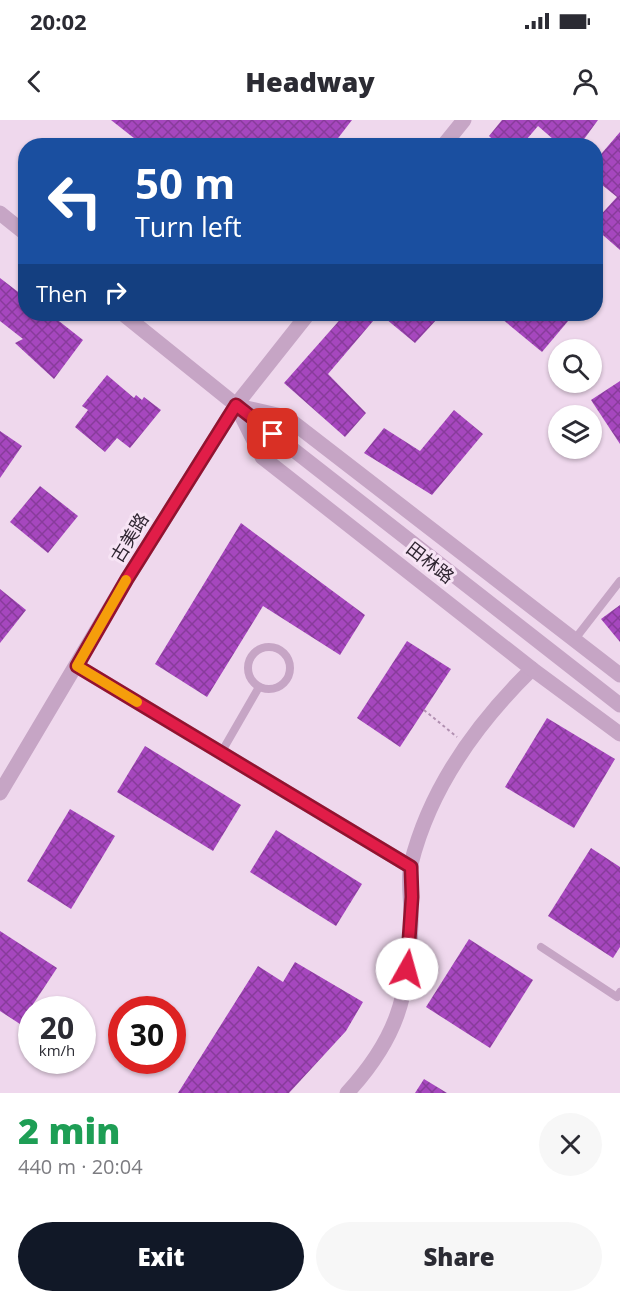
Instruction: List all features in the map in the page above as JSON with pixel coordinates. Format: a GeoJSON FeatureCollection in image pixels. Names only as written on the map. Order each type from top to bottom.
{"type":"FeatureCollection","features":[{"type":"Feature","properties":{"kind":"street"},"geometry":{"type":"LineString","coordinates":[[449,138],[464,120]]}},
{"type":"Feature","properties":{"kind":"street"},"geometry":{"type":"LineString","coordinates":[[0,213],[18,228]]}},
{"type":"Feature","properties":{"kind":"street","name":"田林路"},"geometry":{"type":"LineString","coordinates":[[132,321],[620,705]]}},
{"type":"Feature","properties":{"kind":"street","name":"古美路"},"geometry":{"type":"LineString","coordinates":[[0,793],[127,579],[236,405],[302,321]]}},
{"type":"Feature","properties":{"kind":"street","name":"田林路"},"geometry":{"type":"LineString","coordinates":[[236,405],[286,417],[620,675]]}},
{"type":"Feature","properties":{"kind":"street","name":"田林路"},"geometry":{"type":"LineString","coordinates":[[236,405],[262,456],[532,669],[620,734]]}},
{"type":"Feature","properties":{"kind":"street"},"geometry":{"type":"LineString","coordinates":[[77,666],[411,867]]}},
{"type":"Feature","properties":{"kind":"street"},"geometry":{"type":"LineString","coordinates":[[348,1093],[369,1069],[389,1039],[401,1004],[410,951],[411,867],[424,821],[466,745],[505,695],[532,669]]}},
{"type":"Feature","properties":{"kind":"lane"},"geometry":{"type":"LineString","coordinates":[[575,639],[620,580]]}},
{"type":"Feature","properties":{"kind":"lane"},"geometry":{"type":"LineString","coordinates":[[275,648],[289,662],[289,675],[286,681],[273,689],[259,687],[249,677],[249,662],[257,651],[275,648]]}},
{"type":"Feature","properties":{"kind":"lane"},"geometry":{"type":"LineString","coordinates":[[221,753],[259,687]]}},
{"type":"Feature","properties":{"kind":"lane"},"geometry":{"type":"LineString","coordinates":[[542,947],[617,997],[620,992]]}},
{"type":"Feature","properties":{"kind":"path"},"geometry":{"type":"LineString","coordinates":[[424,710],[466,745]]}},
{"type":"Feature","properties":{"kind":"building"},"geometry":{"type":"Polygon","coordinates":[[[111,120],[352,120],[338,138],[134,138],[111,120]]]}},
{"type":"Feature","properties":{"kind":"building"},"geometry":{"type":"Polygon","coordinates":[[[502,120],[598,120],[585,138],[552,138],[538,126],[528,138],[491,138],[489,136],[502,120]]]}},
{"type":"Feature","properties":{"kind":"building"},"geometry":{"type":"Polygon","coordinates":[[[620,132],[620,250],[603,235],[603,212],[617,197],[603,186],[603,152],[620,132]]]}},
{"type":"Feature","properties":{"kind":"building"},"geometry":{"type":"Polygon","coordinates":[[[0,278],[18,292],[18,321],[59,321],[83,340],[54,379],[15,343],[23,339],[0,321],[0,278]]]}},
{"type":"Feature","properties":{"kind":"building"},"geometry":{"type":"Polygon","coordinates":[[[339,321],[373,321],[328,374],[366,413],[345,437],[284,383],[339,321]]]}},
{"type":"Feature","properties":{"kind":"building"},"geometry":{"type":"Polygon","coordinates":[[[388,321],[435,321],[415,343],[388,321]]]}},
{"type":"Feature","properties":{"kind":"building"},"geometry":{"type":"Polygon","coordinates":[[[504,321],[568,321],[553,339],[548,339],[548,345],[542,352],[504,321]]]}},
{"type":"Feature","properties":{"kind":"building"},"geometry":{"type":"Polygon","coordinates":[[[107,375],[134,398],[136,395],[142,400],[144,397],[161,410],[130,448],[117,438],[105,452],[75,427],[88,410],[82,406],[107,375]]]}},
{"type":"Feature","properties":{"kind":"building"},"geometry":{"type":"Polygon","coordinates":[[[620,381],[620,444],[602,417],[602,405],[594,405],[591,400],[620,381]]]}},
{"type":"Feature","properties":{"kind":"building"},"geometry":{"type":"Polygon","coordinates":[[[454,410],[483,434],[432,495],[364,453],[384,428],[420,451],[454,410]]]}},
{"type":"Feature","properties":{"kind":"building"},"geometry":{"type":"Polygon","coordinates":[[[0,431],[22,446],[0,478],[0,431]]]}},
{"type":"Feature","properties":{"kind":"building"},"geometry":{"type":"Polygon","coordinates":[[[40,486],[78,516],[48,553],[10,522],[40,486]]]}},
{"type":"Feature","properties":{"kind":"building"},"geometry":{"type":"Polygon","coordinates":[[[241,523],[365,615],[340,655],[263,606],[207,697],[155,664],[241,523]]]}},
{"type":"Feature","properties":{"kind":"building"},"geometry":{"type":"Polygon","coordinates":[[[0,589],[26,610],[0,643],[0,589]]]}},
{"type":"Feature","properties":{"kind":"building"},"geometry":{"type":"Polygon","coordinates":[[[620,605],[620,642],[601,619],[620,605]]]}},
{"type":"Feature","properties":{"kind":"building"},"geometry":{"type":"Polygon","coordinates":[[[407,641],[451,669],[400,747],[357,718],[407,641]]]}},
{"type":"Feature","properties":{"kind":"building"},"geometry":{"type":"Polygon","coordinates":[[[547,718],[615,759],[574,828],[505,787],[547,718]]]}},
{"type":"Feature","properties":{"kind":"building"},"geometry":{"type":"Polygon","coordinates":[[[145,746],[241,805],[213,851],[117,792],[145,746]]]}},
{"type":"Feature","properties":{"kind":"building"},"geometry":{"type":"Polygon","coordinates":[[[70,809],[115,836],[71,909],[27,881],[70,809]]]}},
{"type":"Feature","properties":{"kind":"building"},"geometry":{"type":"Polygon","coordinates":[[[276,830],[362,884],[336,926],[250,872],[276,830]]]}},
{"type":"Feature","properties":{"kind":"building"},"geometry":{"type":"Polygon","coordinates":[[[591,848],[620,867],[620,947],[613,958],[548,916],[591,848]]]}},
{"type":"Feature","properties":{"kind":"building"},"geometry":{"type":"Polygon","coordinates":[[[0,931],[57,968],[38,996],[18,996],[18,1023],[0,1011],[0,931]]]}},
{"type":"Feature","properties":{"kind":"building"},"geometry":{"type":"Polygon","coordinates":[[[469,939],[533,980],[490,1048],[426,1007],[469,939]]]}},
{"type":"Feature","properties":{"kind":"building"},"geometry":{"type":"Polygon","coordinates":[[[295,962],[363,1002],[346,1031],[289,1093],[178,1093],[258,966],[283,982],[295,962]]]}},
{"type":"Feature","properties":{"kind":"building"},"geometry":{"type":"Polygon","coordinates":[[[424,1079],[447,1093],[415,1093],[424,1079]]]}},
{"type":"Feature","properties":{"kind":"slow traffic"},"geometry":{"type":"LineString","coordinates":[[126,580],[77,666],[137,702]]}},
{"type":"Feature","properties":{"kind":"route"},"geometry":{"type":"LineString","coordinates":[[273,434],[236,405],[127,579],[77,666],[411,867],[410,951],[407,969]]}}]}
